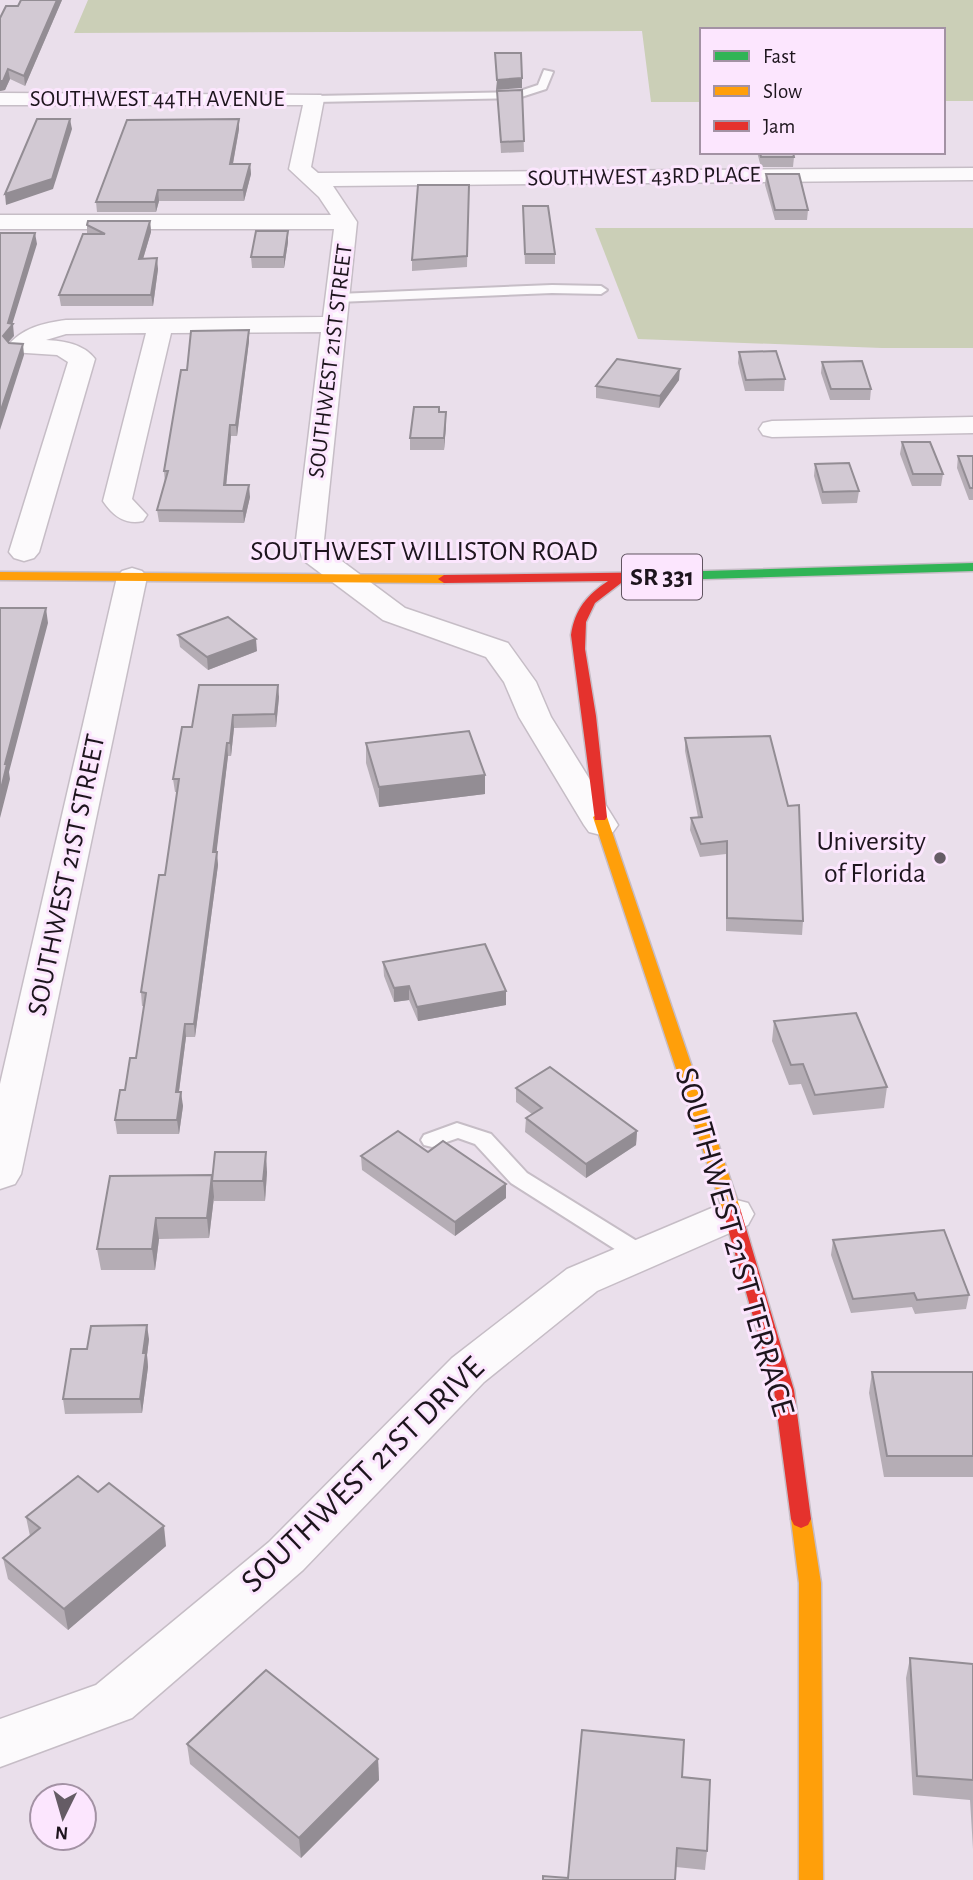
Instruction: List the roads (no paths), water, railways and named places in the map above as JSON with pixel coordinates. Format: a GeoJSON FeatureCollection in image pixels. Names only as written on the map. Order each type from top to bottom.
{"type":"FeatureCollection","features":[{"type":"Feature","properties":{"kind":"main road","name":"SOUTHWEST WILLISTON ROAD"},"geometry":{"type":"LineString","coordinates":[[0,576],[132,577],[345,567],[620,578],[973,567]]}},
{"type":"Feature","properties":{"kind":"main road","name":"SOUTHWEST 21ST TERRACE"},"geometry":{"type":"LineString","coordinates":[[620,578],[594,597],[584,610],[580,626],[579,653],[589,712],[601,825],[733,1214],[785,1390],[810,1583],[811,1880]]}},
{"type":"Feature","properties":{"kind":"street","name":"SOUTHWEST 44TH AVENUE"},"geometry":{"type":"LineString","coordinates":[[0,99],[314,99]]}},
{"type":"Feature","properties":{"kind":"street","name":"SOUTHWEST 21ST STREET"},"geometry":{"type":"LineString","coordinates":[[314,99],[300,169],[316,180],[346,222],[307,554],[345,567]]}},
{"type":"Feature","properties":{"kind":"street","name":"SOUTHWEST 43RD PLACE"},"geometry":{"type":"LineString","coordinates":[[316,180],[973,174]]}},
{"type":"Feature","properties":{"kind":"street"},"geometry":{"type":"LineString","coordinates":[[0,222],[346,222]]}},
{"type":"Feature","properties":{"kind":"street"},"geometry":{"type":"LineString","coordinates":[[10,347],[44,331],[66,327],[334,324]]}},
{"type":"Feature","properties":{"kind":"street"},"geometry":{"type":"LineString","coordinates":[[133,515],[117,501],[161,325]]}},
{"type":"Feature","properties":{"kind":"street"},"geometry":{"type":"LineString","coordinates":[[10,347],[52,346],[72,351],[82,359],[25,552]]}},
{"type":"Feature","properties":{"kind":"street"},"geometry":{"type":"LineString","coordinates":[[772,429],[973,425]]}},
{"type":"Feature","properties":{"kind":"street","name":"SOUTHWEST 21ST TERRACE"},"geometry":{"type":"LineString","coordinates":[[345,567],[394,614],[498,650],[520,682],[541,727],[601,825]]}},
{"type":"Feature","properties":{"kind":"street","name":"SOUTHWEST 21ST STREET"},"geometry":{"type":"LineString","coordinates":[[0,1174],[132,577]]}},
{"type":"Feature","properties":{"kind":"street","name":"SOUTHWEST 21ST DRIVE"},"geometry":{"type":"LineString","coordinates":[[0,1743],[114,1702],[286,1556],[468,1370],[582,1280],[733,1214]]}},
{"type":"Feature","properties":{"kind":"lane"},"geometry":{"type":"LineString","coordinates":[[314,99],[517,95],[542,87],[548,72]]}},
{"type":"Feature","properties":{"kind":"lane"},"geometry":{"type":"LineString","coordinates":[[338,298],[552,289],[601,290]]}},
{"type":"Feature","properties":{"kind":"lane"},"geometry":{"type":"LineString","coordinates":[[432,1140],[457,1130],[483,1139],[519,1178],[640,1254]]}},
{"type":"Feature","properties":{"kind":"place","name":"University of Florida"},"geometry":{"type":"Point","coordinates":[940,858]}}]}
